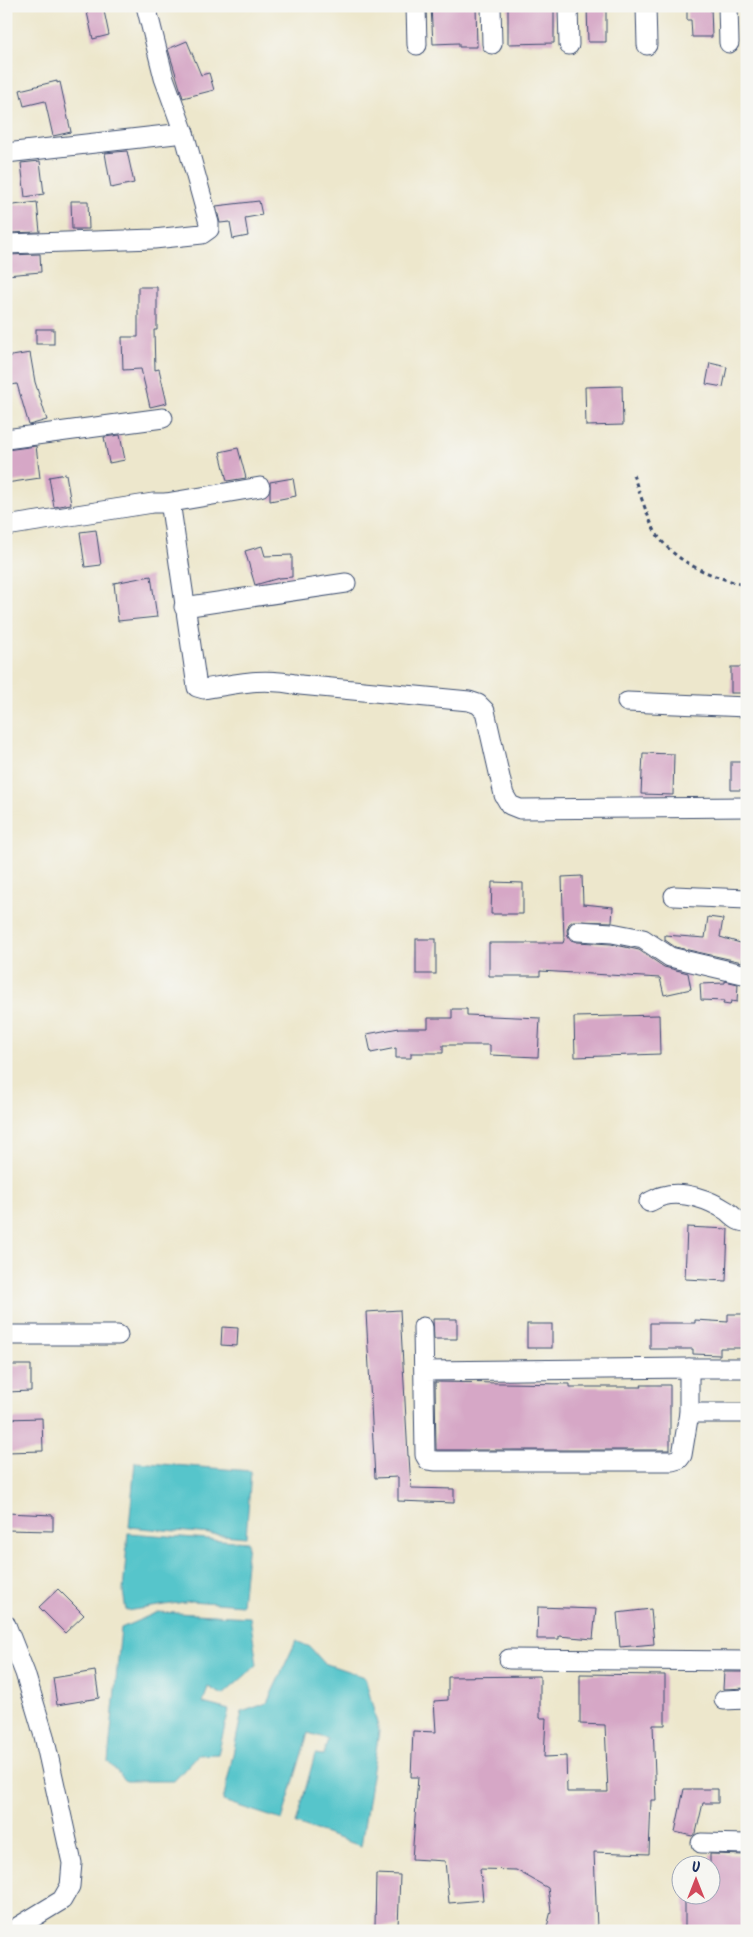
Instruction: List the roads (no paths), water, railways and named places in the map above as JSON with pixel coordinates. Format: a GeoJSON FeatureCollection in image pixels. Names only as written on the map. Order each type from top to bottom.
{"type":"FeatureCollection","features":[{"type":"Feature","properties":{"kind":"street"},"geometry":{"type":"LineString","coordinates":[[6,244],[154,239],[206,233],[209,229],[209,223],[184,133],[164,78],[146,6]]}},
{"type":"Feature","properties":{"kind":"street"},"geometry":{"type":"LineString","coordinates":[[416,6],[416,45]]}},
{"type":"Feature","properties":{"kind":"street"},"geometry":{"type":"LineString","coordinates":[[491,6],[492,44]]}},
{"type":"Feature","properties":{"kind":"street"},"geometry":{"type":"LineString","coordinates":[[568,6],[569,45]]}},
{"type":"Feature","properties":{"kind":"street"},"geometry":{"type":"LineString","coordinates":[[646,6],[647,45]]}},
{"type":"Feature","properties":{"kind":"street"},"geometry":{"type":"LineString","coordinates":[[728,6],[728,43]]}},
{"type":"Feature","properties":{"kind":"street"},"geometry":{"type":"LineString","coordinates":[[6,153],[184,133]]}},
{"type":"Feature","properties":{"kind":"street"},"geometry":{"type":"LineString","coordinates":[[6,439],[164,418]]}},
{"type":"Feature","properties":{"kind":"street"},"geometry":{"type":"LineString","coordinates":[[6,526],[153,503],[166,503],[260,487]]}},
{"type":"Feature","properties":{"kind":"street"},"geometry":{"type":"LineString","coordinates":[[166,503],[171,508],[197,687],[204,689],[256,680],[278,680],[300,685],[468,701],[478,704],[485,711],[504,795],[510,805],[520,809],[747,807]]}},
{"type":"Feature","properties":{"kind":"street"},"geometry":{"type":"LineString","coordinates":[[184,607],[346,583]]}},
{"type":"Feature","properties":{"kind":"street"},"geometry":{"type":"LineString","coordinates":[[627,702],[747,708]]}},
{"type":"Feature","properties":{"kind":"street"},"geometry":{"type":"LineString","coordinates":[[674,896],[747,899]]}},
{"type":"Feature","properties":{"kind":"street"},"geometry":{"type":"LineString","coordinates":[[578,931],[612,932],[643,938],[670,957],[747,975]]}},
{"type":"Feature","properties":{"kind":"street"},"geometry":{"type":"LineString","coordinates":[[649,1202],[665,1195],[683,1195],[700,1198],[727,1212],[741,1222],[747,1222]]}},
{"type":"Feature","properties":{"kind":"street"},"geometry":{"type":"LineString","coordinates":[[423,1327],[426,1455],[428,1460],[679,1459],[682,1454],[689,1413],[689,1368]]}},
{"type":"Feature","properties":{"kind":"street"},"geometry":{"type":"LineString","coordinates":[[6,1335],[118,1335]]}},
{"type":"Feature","properties":{"kind":"street"},"geometry":{"type":"LineString","coordinates":[[425,1371],[747,1368]]}},
{"type":"Feature","properties":{"kind":"street"},"geometry":{"type":"LineString","coordinates":[[689,1413],[747,1413]]}},
{"type":"Feature","properties":{"kind":"street"},"geometry":{"type":"LineString","coordinates":[[6,1625],[25,1673],[44,1736],[72,1863],[70,1886],[62,1900],[11,1931]]}},
{"type":"Feature","properties":{"kind":"street"},"geometry":{"type":"LineString","coordinates":[[509,1660],[747,1661]]}},
{"type":"Feature","properties":{"kind":"street"},"geometry":{"type":"LineString","coordinates":[[724,1700],[747,1699]]}},
{"type":"Feature","properties":{"kind":"street"},"geometry":{"type":"LineString","coordinates":[[701,1843],[747,1844]]}},
{"type":"Feature","properties":{"kind":"water"},"geometry":{"type":"Polygon","coordinates":[[[135,1462],[251,1471],[246,1537],[129,1527],[135,1462]]]}},
{"type":"Feature","properties":{"kind":"water"},"geometry":{"type":"Polygon","coordinates":[[[128,1533],[248,1542],[242,1605],[191,1601],[126,1611],[123,1591],[128,1533]]]}},
{"type":"Feature","properties":{"kind":"water"},"geometry":{"type":"Polygon","coordinates":[[[158,1612],[250,1617],[257,1665],[223,1695],[208,1687],[203,1703],[229,1710],[218,1754],[198,1755],[174,1781],[126,1781],[108,1762],[121,1628],[158,1612]]]}},
{"type":"Feature","properties":{"kind":"water"},"geometry":{"type":"Polygon","coordinates":[[[296,1641],[310,1647],[324,1663],[365,1677],[379,1731],[361,1846],[296,1824],[315,1754],[323,1755],[328,1739],[308,1733],[282,1820],[223,1801],[242,1712],[267,1703],[296,1641]]]}}]}
